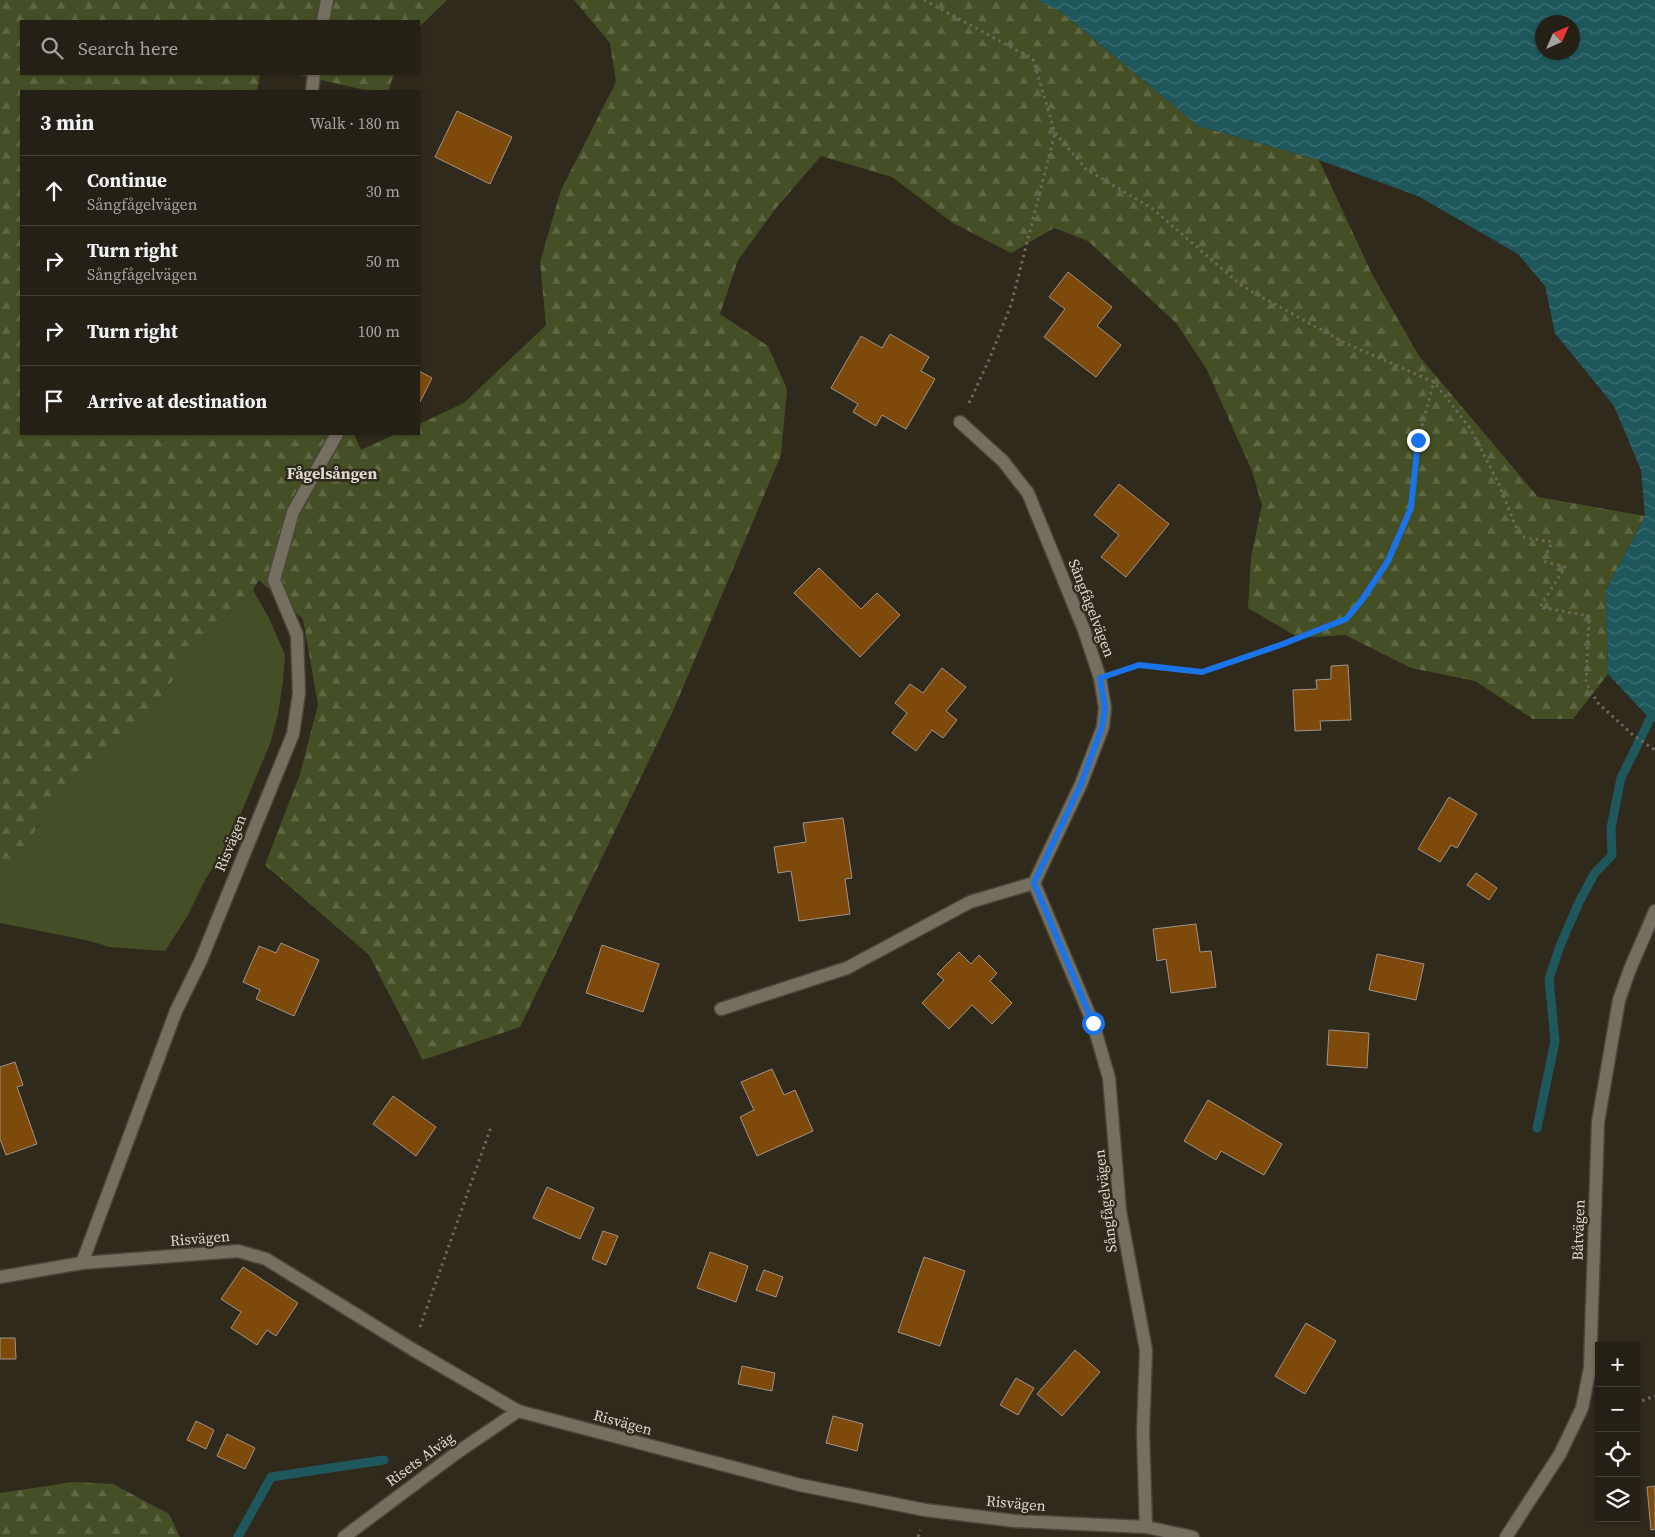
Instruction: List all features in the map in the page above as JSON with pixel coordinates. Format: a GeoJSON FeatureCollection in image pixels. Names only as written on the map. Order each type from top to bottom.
{"type":"FeatureCollection","features":[{"type":"Feature","properties":{"kind":"street"},"geometry":{"type":"LineString","coordinates":[[323,20],[327,0]]}},
{"type":"Feature","properties":{"kind":"street"},"geometry":{"type":"LineString","coordinates":[[312,90],[314,75]]}},
{"type":"Feature","properties":{"kind":"street","name":"Sångfågelvägen"},"geometry":{"type":"LineString","coordinates":[[960,422],[1004,461],[1028,493],[1084,630],[1100,678],[1105,708],[1102,727],[1081,784],[1034,883],[1093,1023],[1109,1078],[1120,1211],[1146,1350],[1143,1433],[1146,1527]]}},
{"type":"Feature","properties":{"kind":"street","name":"Risvägen"},"geometry":{"type":"LineString","coordinates":[[82,1263],[176,1011],[201,960],[292,734],[299,693],[297,635],[274,580],[293,512],[336,435]]}},
{"type":"Feature","properties":{"kind":"street"},"geometry":{"type":"LineString","coordinates":[[721,1008],[847,968],[970,902],[1034,883]]}},
{"type":"Feature","properties":{"kind":"street","name":"Båtvägen"},"geometry":{"type":"LineString","coordinates":[[1506,1537],[1560,1454],[1582,1408],[1590,1368],[1598,1122],[1619,1000],[1655,912]]}},
{"type":"Feature","properties":{"kind":"street","name":"Risvägen"},"geometry":{"type":"LineString","coordinates":[[0,1277],[82,1263],[238,1251],[266,1259],[518,1412],[800,1485],[924,1510],[1015,1521],[1146,1527],[1193,1537]]}},
{"type":"Feature","properties":{"kind":"street","name":"Risets Alväg"},"geometry":{"type":"LineString","coordinates":[[344,1537],[455,1454],[518,1412]]}},
{"type":"Feature","properties":{"kind":"path"},"geometry":{"type":"LineString","coordinates":[[924,0],[1033,59],[1054,132],[1086,169],[1153,209],[1242,286],[1345,343],[1434,382],[1470,428],[1498,482],[1515,525],[1524,537],[1552,542],[1543,561],[1565,567],[1540,608],[1589,616],[1586,683],[1598,702],[1633,735],[1655,750]]}},
{"type":"Feature","properties":{"kind":"path"},"geometry":{"type":"LineString","coordinates":[[960,422],[989,360],[1011,306],[1054,132]]}},
{"type":"Feature","properties":{"kind":"path"},"geometry":{"type":"LineString","coordinates":[[1100,678],[1139,665],[1202,672],[1283,644],[1346,619],[1362,600],[1388,561],[1411,508],[1418,440],[1434,382]]}},
{"type":"Feature","properties":{"kind":"path"},"geometry":{"type":"LineString","coordinates":[[412,1349],[492,1127]]}},
{"type":"Feature","properties":{"kind":"path"},"geometry":{"type":"LineString","coordinates":[[1640,1402],[1655,1396]]}},
{"type":"Feature","properties":{"kind":"green space"},"geometry":{"type":"Polygon","coordinates":[[[0,0],[447,0],[420,26],[420,20],[20,20],[20,75],[260,75],[257,90],[20,90],[20,435],[354,435],[361,450],[394,435],[420,435],[420,424],[464,403],[546,325],[540,262],[561,190],[616,82],[610,43],[574,0],[1037,0],[1060,11],[1198,126],[1319,160],[1372,274],[1419,356],[1538,497],[1645,516],[1606,590],[1608,674],[1573,719],[1533,719],[1475,681],[1411,668],[1345,635],[1299,638],[1248,608],[1251,557],[1262,505],[1252,471],[1207,370],[1177,324],[1088,241],[1054,228],[1011,253],[953,223],[892,177],[821,156],[776,208],[738,260],[720,314],[768,346],[787,389],[781,455],[673,711],[520,1027],[423,1060],[369,955],[265,865],[300,774],[318,705],[303,619],[259,580],[253,590],[203,638],[144,720],[83,765],[0,879],[0,0]]]}},
{"type":"Feature","properties":{"kind":"green space"},"geometry":{"type":"Polygon","coordinates":[[[299,75],[394,75],[388,90],[365,90],[299,75]]]}},
{"type":"Feature","properties":{"kind":"green space"},"geometry":{"type":"Polygon","coordinates":[[[253,590],[269,618],[285,655],[278,714],[270,744],[231,841],[206,878],[187,917],[165,951],[109,947],[90,941],[0,923],[0,879],[83,765],[144,720],[203,638],[253,590]]]}},
{"type":"Feature","properties":{"kind":"green space"},"geometry":{"type":"Polygon","coordinates":[[[73,1482],[113,1484],[169,1514],[180,1537],[0,1537],[0,1493],[73,1482]]]}},
{"type":"Feature","properties":{"kind":"water"},"geometry":{"type":"Polygon","coordinates":[[[1037,0],[1655,0],[1655,722],[1608,674],[1606,590],[1645,516],[1641,470],[1614,406],[1555,333],[1545,286],[1518,254],[1418,196],[1319,160],[1198,126],[1060,11],[1037,0]]]}},
{"type":"Feature","properties":{"kind":"building"},"geometry":{"type":"Polygon","coordinates":[[[457,111],[512,137],[490,184],[435,157],[457,111]]]}},
{"type":"Feature","properties":{"kind":"building"},"geometry":{"type":"Polygon","coordinates":[[[1068,272],[1112,307],[1097,326],[1121,345],[1096,377],[1044,337],[1065,309],[1049,297],[1068,272]]]}},
{"type":"Feature","properties":{"kind":"building"},"geometry":{"type":"Polygon","coordinates":[[[890,334],[929,357],[921,371],[935,379],[906,429],[882,415],[876,426],[853,412],[858,404],[831,388],[861,336],[882,348],[890,334]]]}},
{"type":"Feature","properties":{"kind":"building"},"geometry":{"type":"Polygon","coordinates":[[[420,372],[432,378],[420,402],[420,372]]]}},
{"type":"Feature","properties":{"kind":"building"},"geometry":{"type":"Polygon","coordinates":[[[1119,484],[1169,524],[1126,577],[1101,557],[1119,535],[1094,515],[1119,484]]]}},
{"type":"Feature","properties":{"kind":"building"},"geometry":{"type":"Polygon","coordinates":[[[819,568],[861,609],[877,593],[900,615],[860,657],[794,593],[819,568]]]}},
{"type":"Feature","properties":{"kind":"building"},"geometry":{"type":"Polygon","coordinates":[[[1348,665],[1351,720],[1320,721],[1321,730],[1295,731],[1293,690],[1317,689],[1316,680],[1331,679],[1331,666],[1348,665]]]}},
{"type":"Feature","properties":{"kind":"building"},"geometry":{"type":"Polygon","coordinates":[[[942,668],[966,687],[946,711],[957,720],[943,738],[932,730],[916,751],[892,733],[907,713],[895,703],[910,684],[923,693],[942,668]]]}},
{"type":"Feature","properties":{"kind":"building"},"geometry":{"type":"Polygon","coordinates":[[[1449,797],[1477,814],[1457,848],[1451,845],[1440,862],[1418,849],[1449,797]]]}},
{"type":"Feature","properties":{"kind":"building"},"geometry":{"type":"Polygon","coordinates":[[[843,818],[852,878],[845,879],[850,914],[799,921],[791,871],[778,873],[774,847],[806,842],[803,823],[843,818]]]}},
{"type":"Feature","properties":{"kind":"building"},"geometry":{"type":"Polygon","coordinates":[[[1476,873],[1497,888],[1489,900],[1467,885],[1476,873]]]}},
{"type":"Feature","properties":{"kind":"building"},"geometry":{"type":"Polygon","coordinates":[[[1196,924],[1200,952],[1211,951],[1216,987],[1171,993],[1166,959],[1157,961],[1153,929],[1196,924]]]}},
{"type":"Feature","properties":{"kind":"building"},"geometry":{"type":"Polygon","coordinates":[[[281,943],[319,960],[294,1016],[256,999],[260,990],[243,982],[259,946],[276,953],[281,943]]]}},
{"type":"Feature","properties":{"kind":"building"},"geometry":{"type":"Polygon","coordinates":[[[602,945],[659,964],[643,1012],[586,993],[602,945]]]}},
{"type":"Feature","properties":{"kind":"building"},"geometry":{"type":"Polygon","coordinates":[[[959,952],[971,964],[979,955],[997,973],[990,981],[1012,1003],[992,1024],[972,1005],[949,1029],[922,1003],[944,980],[937,974],[959,952]]]}},
{"type":"Feature","properties":{"kind":"building"},"geometry":{"type":"Polygon","coordinates":[[[1377,954],[1424,964],[1416,1000],[1369,990],[1377,954]]]}},
{"type":"Feature","properties":{"kind":"building"},"geometry":{"type":"Polygon","coordinates":[[[1329,1030],[1369,1033],[1367,1068],[1327,1065],[1329,1030]]]}},
{"type":"Feature","properties":{"kind":"building"},"geometry":{"type":"Polygon","coordinates":[[[15,1062],[23,1085],[17,1087],[37,1144],[6,1155],[0,1139],[0,1067],[15,1062]]]}},
{"type":"Feature","properties":{"kind":"building"},"geometry":{"type":"Polygon","coordinates":[[[772,1069],[784,1095],[795,1090],[813,1131],[757,1156],[740,1117],[754,1110],[741,1082],[772,1069]]]}},
{"type":"Feature","properties":{"kind":"building"},"geometry":{"type":"Polygon","coordinates":[[[393,1096],[436,1127],[416,1156],[373,1124],[393,1096]]]}},
{"type":"Feature","properties":{"kind":"building"},"geometry":{"type":"Polygon","coordinates":[[[1208,1100],[1282,1144],[1264,1175],[1221,1151],[1216,1160],[1184,1141],[1208,1100]]]}},
{"type":"Feature","properties":{"kind":"building"},"geometry":{"type":"Polygon","coordinates":[[[547,1187],[594,1208],[580,1239],[533,1218],[547,1187]]]}},
{"type":"Feature","properties":{"kind":"building"},"geometry":{"type":"Polygon","coordinates":[[[603,1231],[618,1236],[606,1265],[592,1259],[603,1231]]]}},
{"type":"Feature","properties":{"kind":"building"},"geometry":{"type":"Polygon","coordinates":[[[710,1252],[748,1266],[736,1302],[697,1288],[710,1252]]]}},
{"type":"Feature","properties":{"kind":"building"},"geometry":{"type":"Polygon","coordinates":[[[924,1257],[965,1271],[940,1346],[898,1332],[924,1257]]]}},
{"type":"Feature","properties":{"kind":"building"},"geometry":{"type":"Polygon","coordinates":[[[243,1267],[298,1303],[276,1336],[267,1330],[257,1345],[231,1328],[241,1312],[221,1299],[243,1267]]]}},
{"type":"Feature","properties":{"kind":"building"},"geometry":{"type":"Polygon","coordinates":[[[764,1270],[783,1277],[776,1297],[756,1290],[764,1270]]]}},
{"type":"Feature","properties":{"kind":"building"},"geometry":{"type":"Polygon","coordinates":[[[1306,1323],[1336,1341],[1305,1394],[1275,1376],[1306,1323]]]}},
{"type":"Feature","properties":{"kind":"building"},"geometry":{"type":"Polygon","coordinates":[[[0,1338],[15,1338],[16,1359],[0,1359],[0,1338]]]}},
{"type":"Feature","properties":{"kind":"building"},"geometry":{"type":"Polygon","coordinates":[[[1075,1350],[1100,1372],[1062,1416],[1037,1394],[1075,1350]]]}},
{"type":"Feature","properties":{"kind":"building"},"geometry":{"type":"Polygon","coordinates":[[[742,1366],[775,1373],[772,1391],[738,1384],[742,1366]]]}},
{"type":"Feature","properties":{"kind":"building"},"geometry":{"type":"Polygon","coordinates":[[[1016,1378],[1034,1388],[1018,1415],[1000,1405],[1016,1378]]]}},
{"type":"Feature","properties":{"kind":"building"},"geometry":{"type":"Polygon","coordinates":[[[833,1416],[863,1424],[857,1451],[826,1443],[833,1416]]]}},
{"type":"Feature","properties":{"kind":"building"},"geometry":{"type":"Polygon","coordinates":[[[196,1421],[214,1430],[206,1449],[187,1440],[196,1421]]]}},
{"type":"Feature","properties":{"kind":"building"},"geometry":{"type":"Polygon","coordinates":[[[227,1434],[255,1448],[245,1469],[217,1456],[227,1434]]]}},
{"type":"Feature","properties":{"kind":"building"},"geometry":{"type":"Polygon","coordinates":[[[1655,1486],[1655,1529],[1651,1530],[1647,1487],[1655,1486]]]}},
{"type":"Feature","properties":{"kind":"waterway"},"geometry":{"type":"LineString","coordinates":[[1537,1128],[1555,1041],[1549,979],[1560,946],[1579,902],[1594,874],[1612,855],[1611,828],[1621,778],[1650,719]]}},
{"type":"Feature","properties":{"kind":"waterway"},"geometry":{"type":"LineString","coordinates":[[238,1537],[271,1477],[384,1460]]}},
{"type":"Feature","properties":{"kind":"district","name":"Fågelsången"},"geometry":{"type":"Point","coordinates":[332,473]}},
{"type":"Feature","properties":{"kind":"route"},"geometry":{"type":"LineString","coordinates":[[1093,1023],[1034,883],[1081,784],[1102,727],[1105,708],[1100,678],[1139,665],[1202,672],[1283,644],[1346,619],[1362,600],[1388,561],[1411,508],[1418,440]]}}]}
